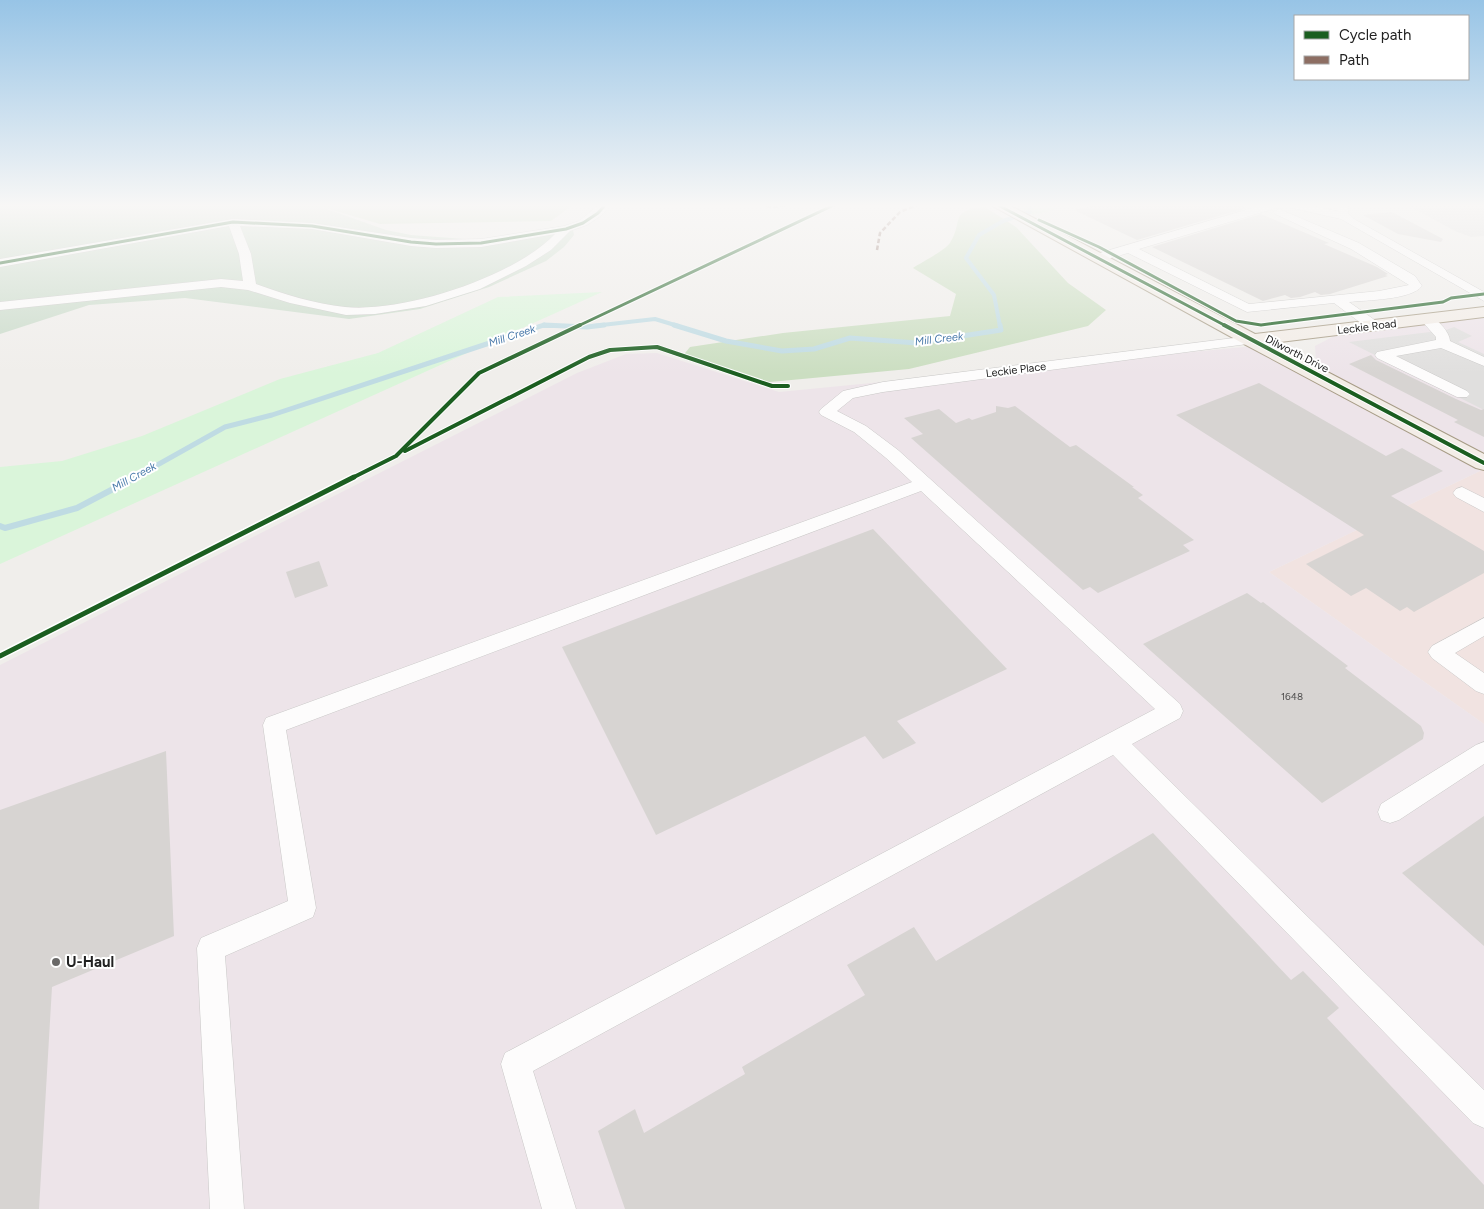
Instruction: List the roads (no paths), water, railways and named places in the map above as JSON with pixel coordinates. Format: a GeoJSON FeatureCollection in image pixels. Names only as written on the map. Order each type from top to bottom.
{"type":"FeatureCollection","features":[{"type":"Feature","properties":{"kind":"main road","name":"Dilworth Drive"},"geometry":{"type":"LineString","coordinates":[[1102,260],[1484,463]]}},
{"type":"Feature","properties":{"kind":"main road","name":"Leckie Road"},"geometry":{"type":"LineString","coordinates":[[1250,340],[1484,312]]}},
{"type":"Feature","properties":{"kind":"main road"},"geometry":{"type":"LineString","coordinates":[[1293,336],[1293,343],[1327,380]]}},
{"type":"Feature","properties":{"kind":"street"},"geometry":{"type":"LineString","coordinates":[[246,260],[250,286]]}},
{"type":"Feature","properties":{"kind":"street"},"geometry":{"type":"LineString","coordinates":[[0,306],[221,284],[250,286],[287,299],[348,311],[419,304],[441,299],[481,283],[526,260]]}},
{"type":"Feature","properties":{"kind":"street"},"geometry":{"type":"LineString","coordinates":[[1153,260],[1247,308],[1262,308],[1401,291],[1412,289],[1416,286],[1411,279],[1379,260]]}},
{"type":"Feature","properties":{"kind":"street"},"geometry":{"type":"LineString","coordinates":[[1419,260],[1484,297]]}},
{"type":"Feature","properties":{"kind":"street"},"geometry":{"type":"LineString","coordinates":[[1337,299],[1374,326]]}},
{"type":"Feature","properties":{"kind":"street"},"geometry":{"type":"LineString","coordinates":[[1427,319],[1443,336],[1443,343]]}},
{"type":"Feature","properties":{"kind":"street","name":"Leckie Place"},"geometry":{"type":"LineString","coordinates":[[925,483],[860,429],[827,412],[848,394],[883,387],[1250,340]]}},
{"type":"Feature","properties":{"kind":"street"},"geometry":{"type":"LineString","coordinates":[[1462,394],[1382,355],[1443,343],[1484,362]]}},
{"type":"Feature","properties":{"kind":"street"},"geometry":{"type":"LineString","coordinates":[[228,1209],[211,948],[303,908],[274,725],[925,483],[1172,711],[516,1064],[559,1209]]}},
{"type":"Feature","properties":{"kind":"street"},"geometry":{"type":"LineString","coordinates":[[1462,494],[1484,506]]}},
{"type":"Feature","properties":{"kind":"street"},"geometry":{"type":"LineString","coordinates":[[1484,626],[1439,652],[1484,685]]}},
{"type":"Feature","properties":{"kind":"street"},"geometry":{"type":"LineString","coordinates":[[1115,742],[1484,1112]]}},
{"type":"Feature","properties":{"kind":"street"},"geometry":{"type":"LineString","coordinates":[[1390,812],[1484,752]]}},
{"type":"Feature","properties":{"kind":"waterway","name":"Mill Creek"},"geometry":{"type":"LineString","coordinates":[[968,260],[994,295],[1000,326]]}},
{"type":"Feature","properties":{"kind":"waterway","name":"Mill Creek"},"geometry":{"type":"LineString","coordinates":[[593,326],[655,319],[678,326]]}},
{"type":"Feature","properties":{"kind":"waterway","name":"Mill Creek"},"geometry":{"type":"LineString","coordinates":[[566,326],[587,327],[604,325]]}},
{"type":"Feature","properties":{"kind":"waterway","name":"Mill Creek"},"geometry":{"type":"LineString","coordinates":[[674,325],[726,341],[782,351],[814,349],[850,338],[917,343],[1001,330],[1000,325]]}},
{"type":"Feature","properties":{"kind":"waterway","name":"Mill Creek"},"geometry":{"type":"LineString","coordinates":[[134,478],[225,427],[272,415],[541,326]]}},
{"type":"Feature","properties":{"kind":"waterway","name":"Mill Creek"},"geometry":{"type":"LineString","coordinates":[[541,326],[566,326]]}},
{"type":"Feature","properties":{"kind":"waterway","name":"Mill Creek"},"geometry":{"type":"LineString","coordinates":[[541,326],[566,326]]}},
{"type":"Feature","properties":{"kind":"waterway","name":"Mill Creek"},"geometry":{"type":"LineString","coordinates":[[566,326],[571,326]]}},
{"type":"Feature","properties":{"kind":"waterway","name":"Mill Creek"},"geometry":{"type":"LineString","coordinates":[[0,526],[5,528],[77,508],[136,477]]}},
{"type":"Feature","properties":{"kind":"place","name":"U-Haul"},"geometry":{"type":"Point","coordinates":[56,962]}}]}
